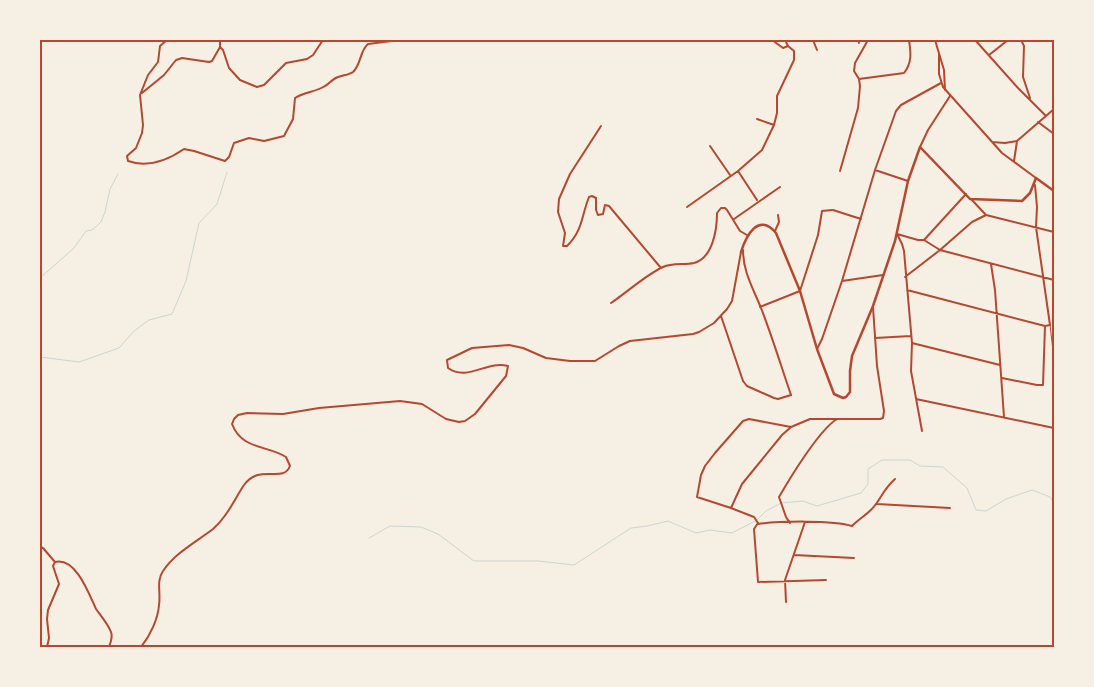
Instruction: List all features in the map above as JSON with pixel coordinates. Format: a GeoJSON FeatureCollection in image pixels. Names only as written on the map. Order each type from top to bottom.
{"type":"FeatureCollection","features":[{"type":"Feature","properties":{"kind":"street"},"geometry":{"type":"LineString","coordinates":[[167,40],[160,46],[158,62],[148,75],[140,95],[142,133],[136,148],[128,156],[128,161],[151,163],[168,159],[184,149],[225,161],[229,157],[234,143],[249,138],[264,141],[284,136],[292,119],[295,98],[326,86],[335,78],[353,72],[365,46],[379,42],[399,40]]}},
{"type":"Feature","properties":{"kind":"street"},"geometry":{"type":"LineString","coordinates":[[140,95],[164,75],[176,60],[182,58],[212,61],[220,47],[220,40]]}},
{"type":"Feature","properties":{"kind":"street"},"geometry":{"type":"LineString","coordinates":[[220,47],[223,50],[229,68],[240,80],[257,87],[264,85],[286,63],[313,55],[323,40]]}},
{"type":"Feature","properties":{"kind":"street"},"geometry":{"type":"LineString","coordinates":[[772,40],[781,48],[788,46]]}},
{"type":"Feature","properties":{"kind":"street"},"geometry":{"type":"LineString","coordinates":[[687,207],[738,171],[762,150],[774,125],[777,113],[777,96],[794,60],[794,51],[785,40]]}},
{"type":"Feature","properties":{"kind":"street"},"geometry":{"type":"LineString","coordinates":[[813,40],[817,50]]}},
{"type":"Feature","properties":{"kind":"street"},"geometry":{"type":"LineString","coordinates":[[840,171],[856,115],[859,79],[854,71],[855,63],[868,40]]}},
{"type":"Feature","properties":{"kind":"street"},"geometry":{"type":"LineString","coordinates":[[859,79],[904,73],[911,58],[909,40]]}},
{"type":"Feature","properties":{"kind":"street"},"geometry":{"type":"LineString","coordinates":[[935,40],[944,70],[946,90]]}},
{"type":"Feature","properties":{"kind":"street"},"geometry":{"type":"LineString","coordinates":[[989,55],[1008,40]]}},
{"type":"Feature","properties":{"kind":"street"},"geometry":{"type":"LineString","coordinates":[[1021,40],[1024,46],[1023,77],[1032,100]]}},
{"type":"Feature","properties":{"kind":"street"},"geometry":{"type":"LineString","coordinates":[[976,41],[1045,116]]}},
{"type":"Feature","properties":{"kind":"street"},"geometry":{"type":"LineString","coordinates":[[939,54],[941,83],[950,96],[991,142],[1014,162],[1054,191]]}},
{"type":"Feature","properties":{"kind":"street"},"geometry":{"type":"LineString","coordinates":[[817,349],[842,281],[862,219],[874,170],[896,111],[901,105],[941,83]]}},
{"type":"Feature","properties":{"kind":"street"},"geometry":{"type":"LineString","coordinates":[[141,647],[151,631],[158,612],[159,577],[164,569],[179,554],[214,528],[226,514],[245,484],[252,478],[262,473],[282,474],[290,466],[286,457],[248,443],[234,429],[232,424],[234,418],[238,415],[257,412],[283,414],[319,408],[400,401],[422,404],[446,419],[459,422],[465,421],[475,414],[503,380],[509,370],[508,366],[497,365],[473,372],[458,373],[448,368],[448,360],[472,348],[509,346],[524,348],[546,358],[570,361],[595,361],[630,341],[699,332],[721,316],[730,305],[741,252],[747,235],[754,228],[760,226],[768,227],[775,231],[800,292],[817,349],[834,394],[840,398],[846,397],[850,389],[852,356],[873,306],[897,234],[908,181],[928,130],[950,96]]}},
{"type":"Feature","properties":{"kind":"street"},"geometry":{"type":"LineString","coordinates":[[991,142],[1005,143],[1017,141],[1054,109]]}},
{"type":"Feature","properties":{"kind":"street"},"geometry":{"type":"LineString","coordinates":[[757,120],[774,125]]}},
{"type":"Feature","properties":{"kind":"street"},"geometry":{"type":"LineString","coordinates":[[1038,122],[1054,134]]}},
{"type":"Feature","properties":{"kind":"street"},"geometry":{"type":"LineString","coordinates":[[601,126],[570,174],[559,199],[558,212],[565,233],[563,246],[567,246],[580,229],[582,214],[589,197],[592,196],[596,198],[598,215],[603,214],[605,205],[609,206],[661,268]]}},
{"type":"Feature","properties":{"kind":"street"},"geometry":{"type":"LineString","coordinates":[[1014,162],[1017,141]]}},
{"type":"Feature","properties":{"kind":"street"},"geometry":{"type":"LineString","coordinates":[[710,146],[730,175]]}},
{"type":"Feature","properties":{"kind":"street"},"geometry":{"type":"LineString","coordinates":[[920,147],[986,215],[1054,232]]}},
{"type":"Feature","properties":{"kind":"street"},"geometry":{"type":"LineString","coordinates":[[874,170],[908,181]]}},
{"type":"Feature","properties":{"kind":"street"},"geometry":{"type":"LineString","coordinates":[[738,171],[758,201]]}},
{"type":"Feature","properties":{"kind":"street"},"geometry":{"type":"LineString","coordinates":[[907,290],[1045,326],[1050,325],[1036,227],[1036,178]]}},
{"type":"Feature","properties":{"kind":"street"},"geometry":{"type":"LineString","coordinates":[[970,199],[1022,200],[1028,197],[1035,185]]}},
{"type":"Feature","properties":{"kind":"street"},"geometry":{"type":"LineString","coordinates":[[734,219],[780,186]]}},
{"type":"Feature","properties":{"kind":"street"},"geometry":{"type":"LineString","coordinates":[[924,240],[966,194]]}},
{"type":"Feature","properties":{"kind":"street"},"geometry":{"type":"LineString","coordinates":[[611,303],[661,268],[693,263],[702,258],[710,247],[718,227],[717,215],[720,209],[725,208],[740,230],[747,235]]}},
{"type":"Feature","properties":{"kind":"street"},"geometry":{"type":"LineString","coordinates":[[800,292],[818,235],[822,211],[833,210],[862,219]]}},
{"type":"Feature","properties":{"kind":"street"},"geometry":{"type":"LineString","coordinates":[[775,231],[779,222],[778,214]]}},
{"type":"Feature","properties":{"kind":"street"},"geometry":{"type":"LineString","coordinates":[[906,276],[972,222],[986,215]]}},
{"type":"Feature","properties":{"kind":"street"},"geometry":{"type":"LineString","coordinates":[[897,234],[924,240],[940,250],[1054,280]]}},
{"type":"Feature","properties":{"kind":"street"},"geometry":{"type":"LineString","coordinates":[[897,234],[902,244],[912,343],[911,366],[922,431]]}},
{"type":"Feature","properties":{"kind":"street"},"geometry":{"type":"LineString","coordinates":[[721,316],[743,381],[747,386],[778,399],[791,395],[760,307],[750,286],[743,262],[743,248]]}},
{"type":"Feature","properties":{"kind":"street"},"geometry":{"type":"LineString","coordinates":[[991,264],[996,290],[1004,417]]}},
{"type":"Feature","properties":{"kind":"street"},"geometry":{"type":"LineString","coordinates":[[842,281],[883,276]]}},
{"type":"Feature","properties":{"kind":"street"},"geometry":{"type":"LineString","coordinates":[[760,307],[800,292]]}},
{"type":"Feature","properties":{"kind":"street"},"geometry":{"type":"LineString","coordinates":[[731,508],[742,484],[782,435],[791,427],[810,418],[837,420],[883,418],[884,411],[873,306]]}},
{"type":"Feature","properties":{"kind":"street"},"geometry":{"type":"LineString","coordinates":[[1002,378],[1043,385],[1045,326]]}},
{"type":"Feature","properties":{"kind":"street"},"geometry":{"type":"LineString","coordinates":[[875,338],[911,336]]}},
{"type":"Feature","properties":{"kind":"street"},"geometry":{"type":"LineString","coordinates":[[912,343],[1001,365]]}},
{"type":"Feature","properties":{"kind":"street"},"geometry":{"type":"LineString","coordinates":[[916,398],[1054,428]]}},
{"type":"Feature","properties":{"kind":"street"},"geometry":{"type":"LineString","coordinates":[[758,523],[754,517],[697,497],[702,472],[714,453],[743,421],[749,419],[791,427]]}},
{"type":"Feature","properties":{"kind":"street"},"geometry":{"type":"LineString","coordinates":[[790,522],[779,497],[798,466],[823,432],[837,420]]}},
{"type":"Feature","properties":{"kind":"street"},"geometry":{"type":"LineString","coordinates":[[758,523],[845,523],[852,526],[876,504],[882,493],[895,479]]}},
{"type":"Feature","properties":{"kind":"street"},"geometry":{"type":"LineString","coordinates":[[876,504],[950,508]]}},
{"type":"Feature","properties":{"kind":"street"},"geometry":{"type":"LineString","coordinates":[[786,602],[785,580],[805,522]]}},
{"type":"Feature","properties":{"kind":"street"},"geometry":{"type":"LineString","coordinates":[[758,523],[754,529],[758,582],[826,580]]}},
{"type":"Feature","properties":{"kind":"street"},"geometry":{"type":"LineString","coordinates":[[40,547],[55,562],[54,569],[59,584],[47,614],[48,647]]}},
{"type":"Feature","properties":{"kind":"street"},"geometry":{"type":"LineString","coordinates":[[793,555],[854,558]]}},
{"type":"Feature","properties":{"kind":"street"},"geometry":{"type":"LineString","coordinates":[[55,562],[62,561],[69,565],[82,580],[96,608],[111,631],[112,636],[109,647]]}},
{"type":"Feature","properties":{"kind":"lane"},"geometry":{"type":"LineString","coordinates":[[1050,325],[1054,359]]}},
{"type":"Feature","properties":{"kind":"waterway"},"geometry":{"type":"LineString","coordinates":[[40,357],[79,362],[119,348],[134,331],[149,320],[172,314],[186,281],[199,223],[217,204],[227,172]]}},
{"type":"Feature","properties":{"kind":"waterway"},"geometry":{"type":"LineString","coordinates":[[40,278],[74,248],[86,231],[92,230],[101,222],[110,189],[118,174]]}},
{"type":"Feature","properties":{"kind":"waterway"},"geometry":{"type":"LineString","coordinates":[[369,538],[390,526],[421,527],[438,534],[474,561],[538,561],[574,565],[631,528],[668,521],[696,533],[710,530],[732,533],[757,520],[766,511],[781,503],[803,501],[817,506],[861,493],[868,484],[868,469],[882,460],[910,460],[920,466],[943,467],[967,488],[976,510],[986,511],[1006,499],[1032,490],[1050,497],[1054,503]]}}]}
